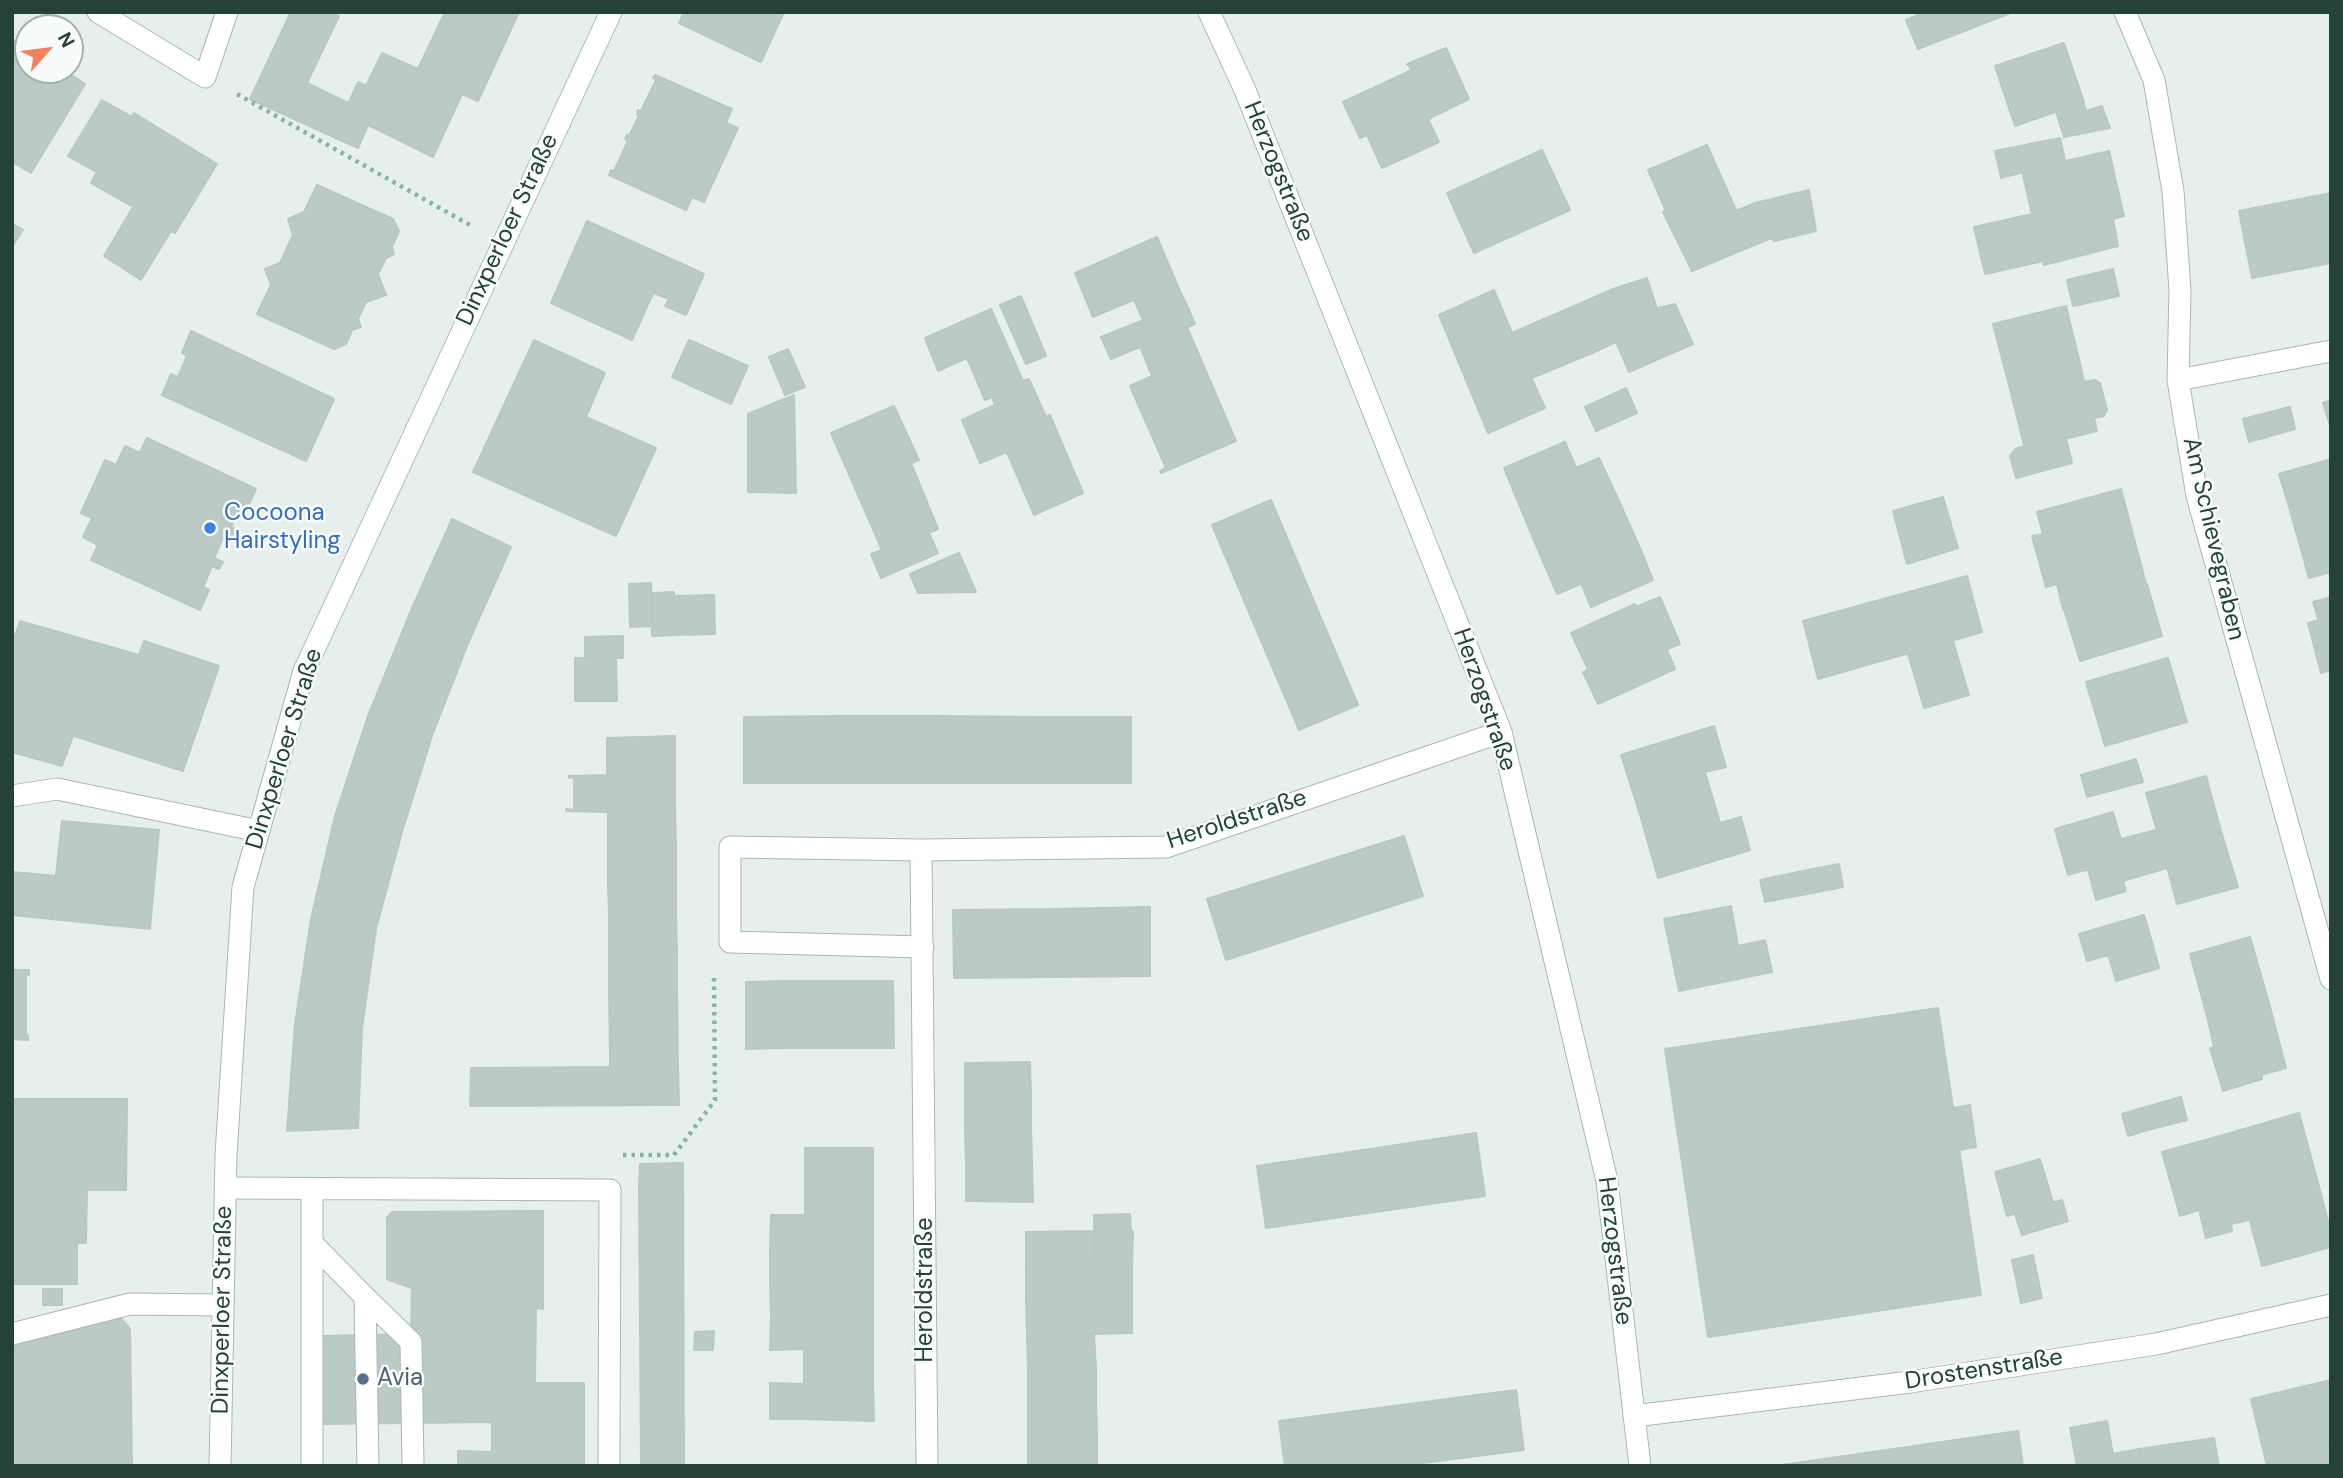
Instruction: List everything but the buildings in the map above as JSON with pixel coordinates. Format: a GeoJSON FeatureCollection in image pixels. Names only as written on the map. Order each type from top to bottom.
{"type":"FeatureCollection","features":[{"type":"Feature","properties":{"kind":"street"},"geometry":{"type":"LineString","coordinates":[[98,12],[205,77],[227,12]]}},
{"type":"Feature","properties":{"kind":"street","name":"Dinxperloer Straße"},"geometry":{"type":"LineString","coordinates":[[220,1466],[226,1188],[243,887],[303,671],[611,12]]}},
{"type":"Feature","properties":{"kind":"street","name":"Herzogstraße"},"geometry":{"type":"LineString","coordinates":[[1209,12],[1245,90],[1500,732],[1607,1181],[1640,1466]]}},
{"type":"Feature","properties":{"kind":"street","name":"Am Schievegraben"},"geometry":{"type":"LineString","coordinates":[[2125,12],[2154,80],[2173,191],[2180,290],[2178,380],[2197,496],[2331,979]]}},
{"type":"Feature","properties":{"kind":"street"},"geometry":{"type":"LineString","coordinates":[[2178,380],[2331,351]]}},
{"type":"Feature","properties":{"kind":"street","name":"Heroldstraße"},"geometry":{"type":"LineString","coordinates":[[730,942],[730,847],[921,850],[1166,847],[1500,732]]}},
{"type":"Feature","properties":{"kind":"street"},"geometry":{"type":"LineString","coordinates":[[12,796],[57,789],[259,831]]}},
{"type":"Feature","properties":{"kind":"street","name":"Heroldstraße"},"geometry":{"type":"LineString","coordinates":[[921,850],[927,1466]]}},
{"type":"Feature","properties":{"kind":"street"},"geometry":{"type":"LineString","coordinates":[[730,942],[923,947]]}},
{"type":"Feature","properties":{"kind":"street"},"geometry":{"type":"LineString","coordinates":[[226,1188],[610,1191],[609,1466]]}},
{"type":"Feature","properties":{"kind":"street"},"geometry":{"type":"LineString","coordinates":[[312,1189],[312,1466]]}},
{"type":"Feature","properties":{"kind":"street"},"geometry":{"type":"LineString","coordinates":[[312,1243],[411,1342],[413,1466]]}},
{"type":"Feature","properties":{"kind":"street"},"geometry":{"type":"LineString","coordinates":[[365,1297],[368,1466]]}},
{"type":"Feature","properties":{"kind":"street"},"geometry":{"type":"LineString","coordinates":[[12,1334],[130,1304],[222,1305]]}},
{"type":"Feature","properties":{"kind":"street","name":"Drostenstraße"},"geometry":{"type":"LineString","coordinates":[[1634,1416],[1910,1382],[2156,1344],[2331,1305]]}},
{"type":"Feature","properties":{"kind":"path"},"geometry":{"type":"LineString","coordinates":[[205,77],[502,243]]}},
{"type":"Feature","properties":{"kind":"path"},"geometry":{"type":"LineString","coordinates":[[618,1155],[674,1155],[715,1100],[714,953],[730,942]]}},
{"type":"Feature","properties":{"kind":"place","name":"Cocoona Hairstyling"},"geometry":{"type":"Point","coordinates":[210,528]}},
{"type":"Feature","properties":{"kind":"place","name":"Avia"},"geometry":{"type":"Point","coordinates":[363,1379]}}]}
